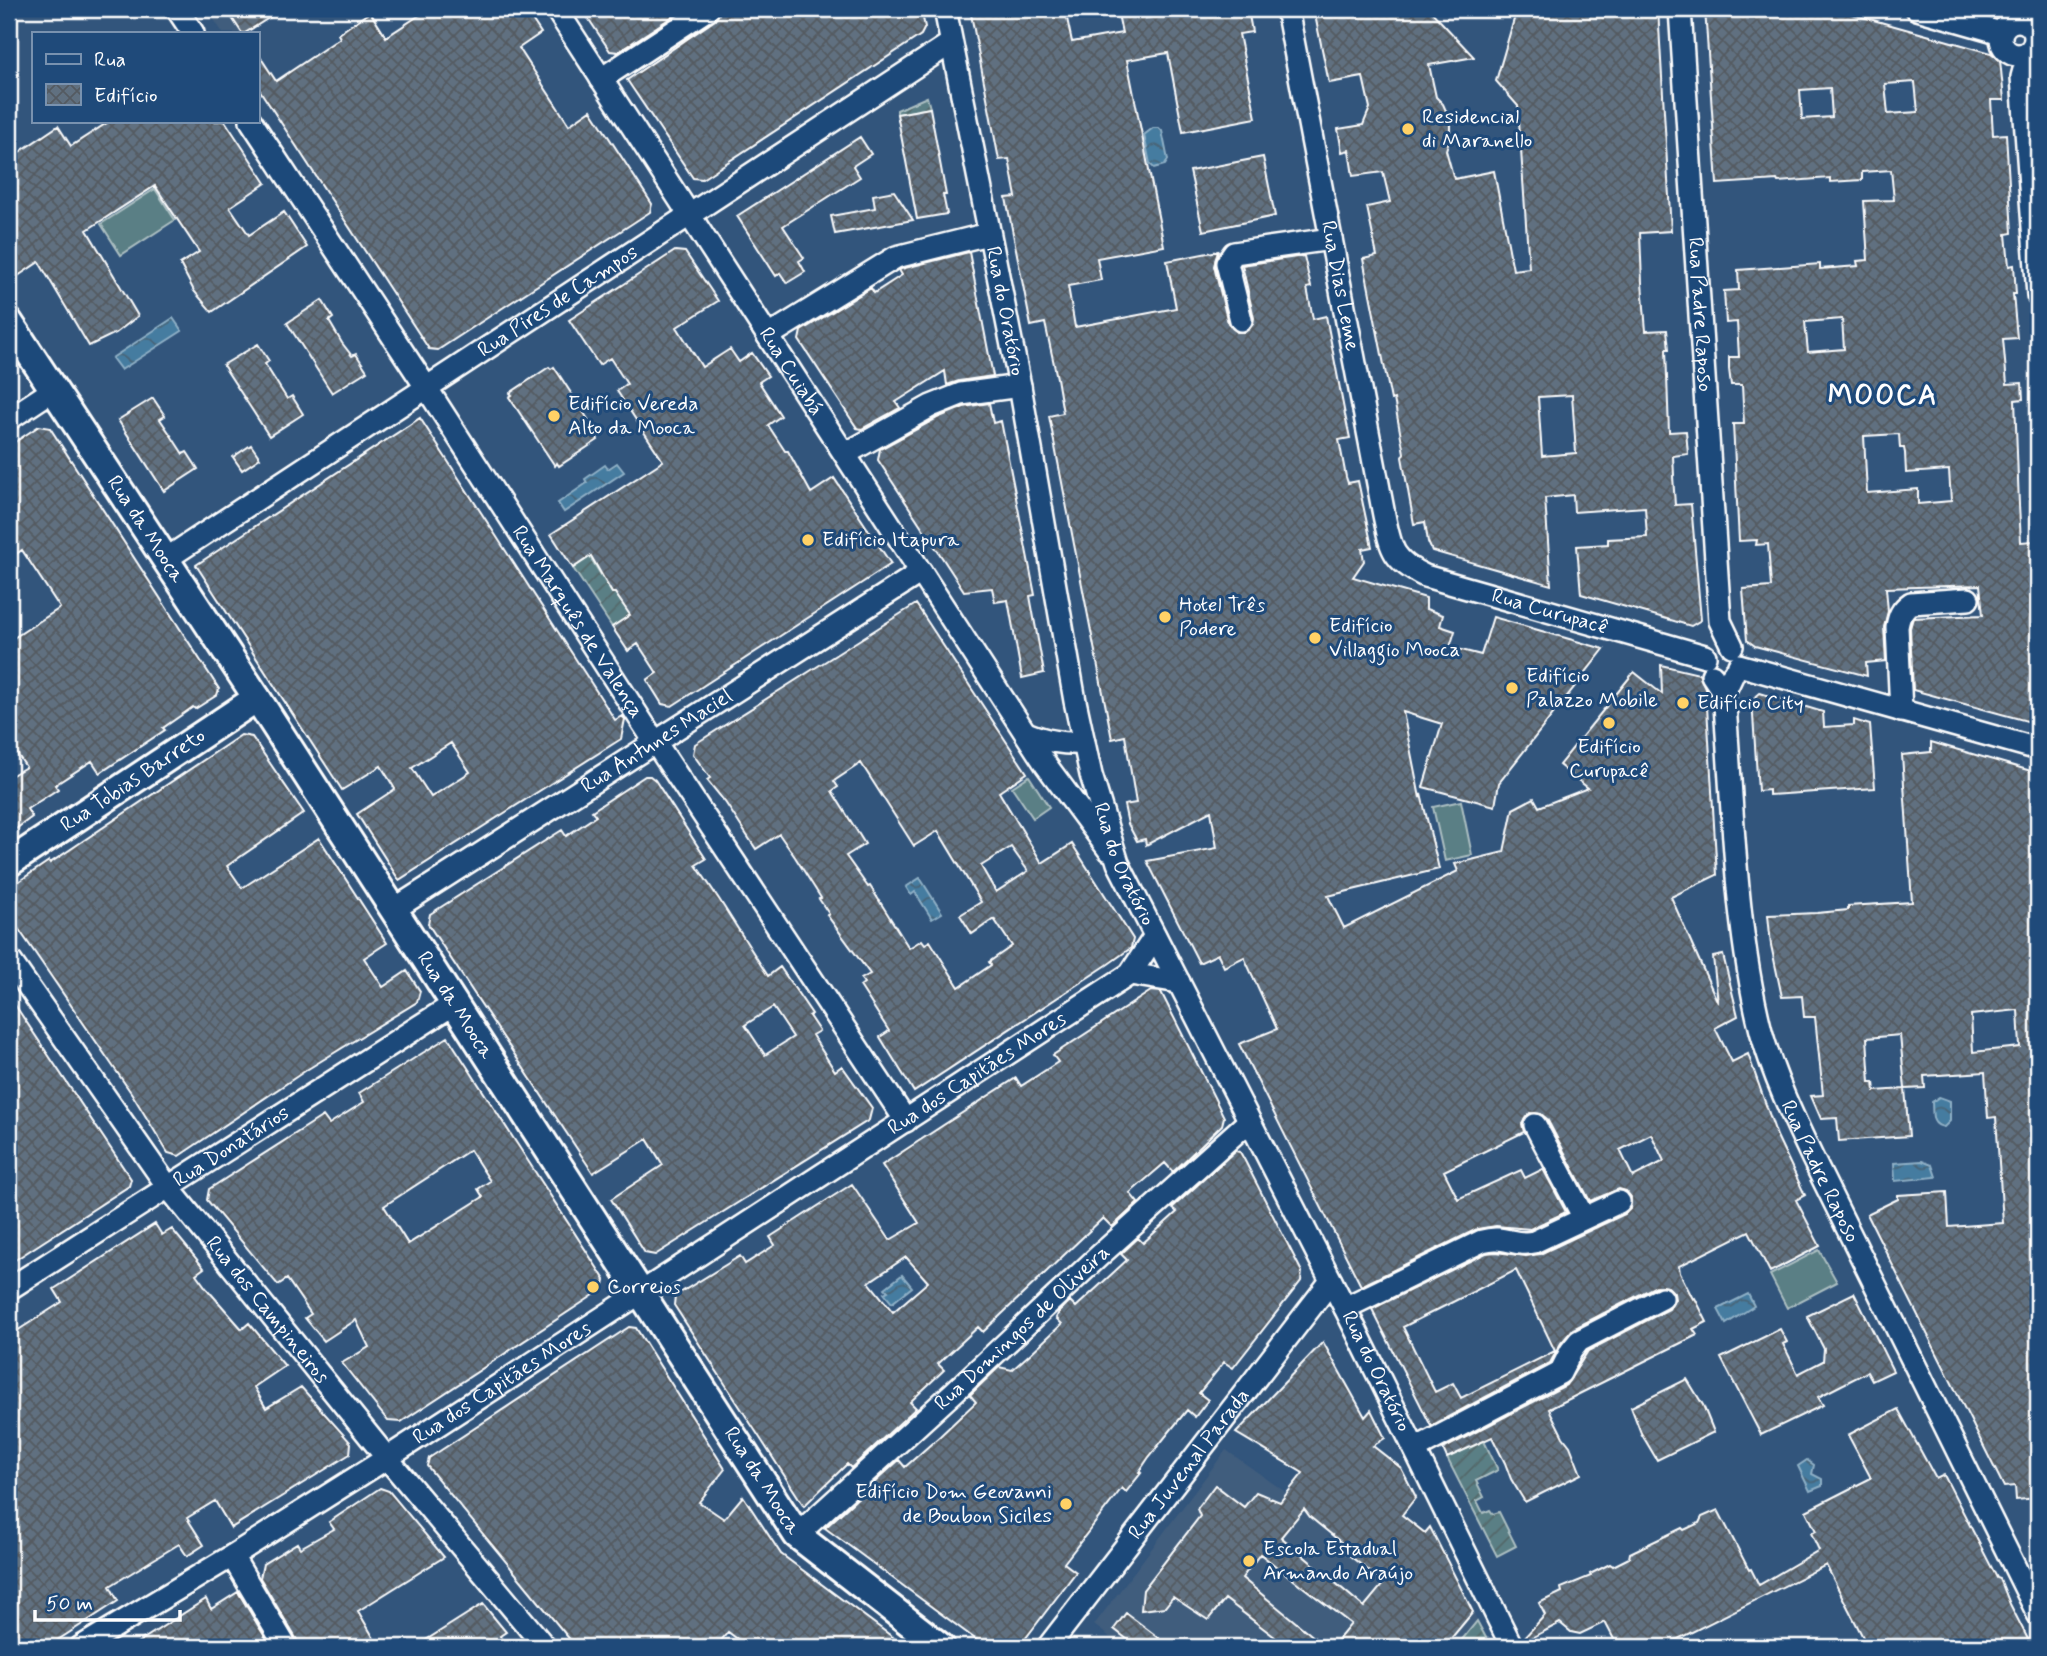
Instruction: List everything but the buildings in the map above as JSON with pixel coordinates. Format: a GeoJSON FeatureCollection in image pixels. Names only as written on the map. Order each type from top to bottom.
{"type":"FeatureCollection","features":[{"type":"Feature","properties":{"kind":"main road","name":"Rua da Mooca"},"geometry":{"type":"LineString","coordinates":[[9,322],[257,698],[797,1535],[942,1647]]}},
{"type":"Feature","properties":{"kind":"main road","name":"Rua Tobias Barreto"},"geometry":{"type":"LineString","coordinates":[[9,863],[257,698]]}},
{"type":"Feature","properties":{"kind":"street"},"geometry":{"type":"LineString","coordinates":[[177,9],[192,32]]}},
{"type":"Feature","properties":{"kind":"street","name":"Rua Cuiabá"},"geometry":{"type":"LineString","coordinates":[[556,9],[1046,765],[1118,863]]}},
{"type":"Feature","properties":{"kind":"street"},"geometry":{"type":"LineString","coordinates":[[601,79],[708,9]]}},
{"type":"Feature","properties":{"kind":"street","name":"Rua do Oratório"},"geometry":{"type":"LineString","coordinates":[[944,9],[1020,386],[1084,743],[1118,863],[1345,1308],[1512,1647]]}},
{"type":"Feature","properties":{"kind":"street","name":"Rua Dias Leme"},"geometry":{"type":"LineString","coordinates":[[1287,9],[1384,515],[1391,547],[1398,560]]}},
{"type":"Feature","properties":{"kind":"street","name":"Rua Padre Raposo"},"geometry":{"type":"LineString","coordinates":[[1680,9],[1722,665],[1744,933],[1761,1031],[1778,1082],[1813,1159],[2038,1614]]}},
{"type":"Feature","properties":{"kind":"street"},"geometry":{"type":"LineString","coordinates":[[1917,9],[2020,32],[2038,295]]}},
{"type":"Feature","properties":{"kind":"street","name":"Rua Pires de Campos"},"geometry":{"type":"LineString","coordinates":[[166,559],[951,43]]}},
{"type":"Feature","properties":{"kind":"street","name":"Rua Marquês de Valença"},"geometry":{"type":"LineString","coordinates":[[252,122],[906,1121]]}},
{"type":"Feature","properties":{"kind":"street"},"geometry":{"type":"LineString","coordinates":[[768,336],[896,257],[988,234]]}},
{"type":"Feature","properties":{"kind":"street"},"geometry":{"type":"LineString","coordinates":[[1241,320],[1227,263],[1234,253],[1331,239]]}},
{"type":"Feature","properties":{"kind":"street"},"geometry":{"type":"LineString","coordinates":[[845,454],[931,406],[961,394],[1020,386]]}},
{"type":"Feature","properties":{"kind":"street"},"geometry":{"type":"LineString","coordinates":[[9,419],[53,390]]}},
{"type":"Feature","properties":{"kind":"street","name":"Rua Curupacê"},"geometry":{"type":"LineString","coordinates":[[1398,560],[1425,576],[1722,665],[2038,749]]}},
{"type":"Feature","properties":{"kind":"street","name":"Rua Antunes Maciel"},"geometry":{"type":"LineString","coordinates":[[393,910],[921,572]]}},
{"type":"Feature","properties":{"kind":"street"},"geometry":{"type":"LineString","coordinates":[[1901,711],[1897,628],[1900,616],[1911,603],[1968,599]]}},
{"type":"Feature","properties":{"kind":"street"},"geometry":{"type":"LineString","coordinates":[[1026,733],[1050,742],[1084,743]]}},
{"type":"Feature","properties":{"kind":"street"},"geometry":{"type":"LineString","coordinates":[[1046,765],[1078,777],[1091,775]]}},
{"type":"Feature","properties":{"kind":"street","name":"Rua dos Capitães Mores"},"geometry":{"type":"LineString","coordinates":[[81,1647],[387,1458],[1130,974],[1155,936]]}},
{"type":"Feature","properties":{"kind":"street","name":"Rua dos Campineiros"},"geometry":{"type":"LineString","coordinates":[[9,959],[168,1187],[387,1458],[545,1647]]}},
{"type":"Feature","properties":{"kind":"street"},"geometry":{"type":"LineString","coordinates":[[1130,974],[1179,982]]}},
{"type":"Feature","properties":{"kind":"street","name":"Rua Donatários"},"geometry":{"type":"LineString","coordinates":[[9,1289],[454,1004]]}},
{"type":"Feature","properties":{"kind":"street","name":"Rua Domingos de Oliveira"},"geometry":{"type":"LineString","coordinates":[[797,1535],[1249,1121]]}},
{"type":"Feature","properties":{"kind":"street"},"geometry":{"type":"LineString","coordinates":[[1535,1125],[1584,1218]]}},
{"type":"Feature","properties":{"kind":"street"},"geometry":{"type":"LineString","coordinates":[[1345,1308],[1482,1241],[1493,1237],[1517,1243],[1534,1242],[1619,1202]]}},
{"type":"Feature","properties":{"kind":"street","name":"Rua Juvenal Parada"},"geometry":{"type":"LineString","coordinates":[[1048,1647],[1331,1281]]}},
{"type":"Feature","properties":{"kind":"street"},"geometry":{"type":"LineString","coordinates":[[1415,1450],[1560,1373],[1579,1341],[1662,1297]]}},
{"type":"Feature","properties":{"kind":"street"},"geometry":{"type":"LineString","coordinates":[[232,1556],[286,1647]]}},
{"type":"Feature","properties":{"kind":"shaded area"},"geometry":{"type":"Polygon","coordinates":[[[207,9],[283,9],[247,32],[222,32],[207,9]]]}},
{"type":"Feature","properties":{"kind":"shaded area","name":"Escola Estadual Armando Araújo"},"geometry":{"type":"Polygon","coordinates":[[[1226,1450],[1298,1501],[1340,1548],[1384,1584],[1332,1647],[1123,1647],[1094,1625],[1226,1450]]]}},
{"type":"Feature","properties":{"kind":"shaded area"},"geometry":{"type":"Polygon","coordinates":[[[1473,1612],[1491,1647],[1444,1647],[1473,1612]]]}},
{"type":"Feature","properties":{"kind":"green space"},"geometry":{"type":"Polygon","coordinates":[[[927,97],[930,108],[897,114],[897,110],[927,97]]]}},
{"type":"Feature","properties":{"kind":"green space"},"geometry":{"type":"Polygon","coordinates":[[[155,189],[175,220],[121,255],[101,224],[155,189]]]}},
{"type":"Feature","properties":{"kind":"green space"},"geometry":{"type":"Polygon","coordinates":[[[590,557],[612,593],[615,593],[624,606],[639,610],[612,627],[573,568],[590,557]]]}},
{"type":"Feature","properties":{"kind":"green space"},"geometry":{"type":"Polygon","coordinates":[[[1029,776],[1049,807],[1033,818],[1012,787],[1029,776]]]}},
{"type":"Feature","properties":{"kind":"green space"},"geometry":{"type":"Polygon","coordinates":[[[1461,801],[1472,855],[1445,861],[1433,807],[1461,801]]]}},
{"type":"Feature","properties":{"kind":"green space"},"geometry":{"type":"Polygon","coordinates":[[[1819,1250],[1837,1282],[1787,1308],[1770,1275],[1819,1250]]]}},
{"type":"Feature","properties":{"kind":"green space"},"geometry":{"type":"Polygon","coordinates":[[[1484,1441],[1498,1470],[1476,1481],[1484,1497],[1477,1501],[1483,1513],[1490,1510],[1493,1514],[1499,1512],[1516,1546],[1497,1556],[1447,1458],[1484,1441]]]}},
{"type":"Feature","properties":{"kind":"green space"},"geometry":{"type":"Polygon","coordinates":[[[1477,1621],[1491,1647],[1456,1647],[1477,1621]]]}},
{"type":"Feature","properties":{"kind":"water"},"geometry":{"type":"Polygon","coordinates":[[[1153,128],[1162,131],[1168,160],[1165,165],[1154,168],[1150,164],[1144,135],[1153,128]]]}},
{"type":"Feature","properties":{"kind":"water"},"geometry":{"type":"Polygon","coordinates":[[[173,318],[182,331],[121,370],[112,358],[173,318]]]}},
{"type":"Feature","properties":{"kind":"water"},"geometry":{"type":"Polygon","coordinates":[[[617,463],[624,472],[564,512],[558,503],[587,483],[585,479],[605,465],[608,469],[617,463]]]}},
{"type":"Feature","properties":{"kind":"water"},"geometry":{"type":"Polygon","coordinates":[[[920,878],[942,913],[932,919],[915,892],[911,895],[906,887],[920,878]]]}},
{"type":"Feature","properties":{"kind":"water"},"geometry":{"type":"Polygon","coordinates":[[[1939,1097],[1950,1101],[1950,1121],[1944,1127],[1936,1124],[1933,1118],[1932,1102],[1939,1097]]]}},
{"type":"Feature","properties":{"kind":"water"},"geometry":{"type":"Polygon","coordinates":[[[1922,1161],[1932,1165],[1936,1177],[1895,1181],[1894,1163],[1922,1161]]]}},
{"type":"Feature","properties":{"kind":"water"},"geometry":{"type":"Polygon","coordinates":[[[902,1275],[912,1287],[892,1303],[884,1293],[888,1291],[885,1288],[902,1275]]]}},
{"type":"Feature","properties":{"kind":"water"},"geometry":{"type":"Polygon","coordinates":[[[1748,1294],[1754,1306],[1726,1324],[1718,1309],[1748,1294]]]}},
{"type":"Feature","properties":{"kind":"water"},"geometry":{"type":"Polygon","coordinates":[[[1807,1460],[1814,1465],[1812,1474],[1822,1479],[1822,1486],[1810,1491],[1798,1466],[1807,1460]]]}},
{"type":"Feature","properties":{"kind":"place","name":"Residencial di Maranello"},"geometry":{"type":"Point","coordinates":[1408,129]}},
{"type":"Feature","properties":{"kind":"place","name":"Edifício Vereda Alto da Mooca"},"geometry":{"type":"Point","coordinates":[554,416]}},
{"type":"Feature","properties":{"kind":"place","name":"Edifício Itapura"},"geometry":{"type":"Point","coordinates":[808,540]}},
{"type":"Feature","properties":{"kind":"place","name":"Hotel Três Podere"},"geometry":{"type":"Point","coordinates":[1165,617]}},
{"type":"Feature","properties":{"kind":"place","name":"Edifício Villaggio Mooca"},"geometry":{"type":"Point","coordinates":[1315,638]}},
{"type":"Feature","properties":{"kind":"place","name":"Edifício Palazzo Mobile"},"geometry":{"type":"Point","coordinates":[1512,688]}},
{"type":"Feature","properties":{"kind":"place","name":"Edifício City"},"geometry":{"type":"Point","coordinates":[1683,703]}},
{"type":"Feature","properties":{"kind":"place","name":"Edifício Curupacê"},"geometry":{"type":"Point","coordinates":[1609,723]}},
{"type":"Feature","properties":{"kind":"place","name":"Correios"},"geometry":{"type":"Point","coordinates":[593,1287]}},
{"type":"Feature","properties":{"kind":"place","name":"Edifício Dom Geovanni de Boubon Siciles"},"geometry":{"type":"Point","coordinates":[1066,1504]}},
{"type":"Feature","properties":{"kind":"place","name":"Escola Estadual Armando Araújo"},"geometry":{"type":"Point","coordinates":[1249,1561]}},
{"type":"Feature","properties":{"kind":"district","name":"MOOCA"},"geometry":{"type":"Point","coordinates":[1883,396]}}]}
